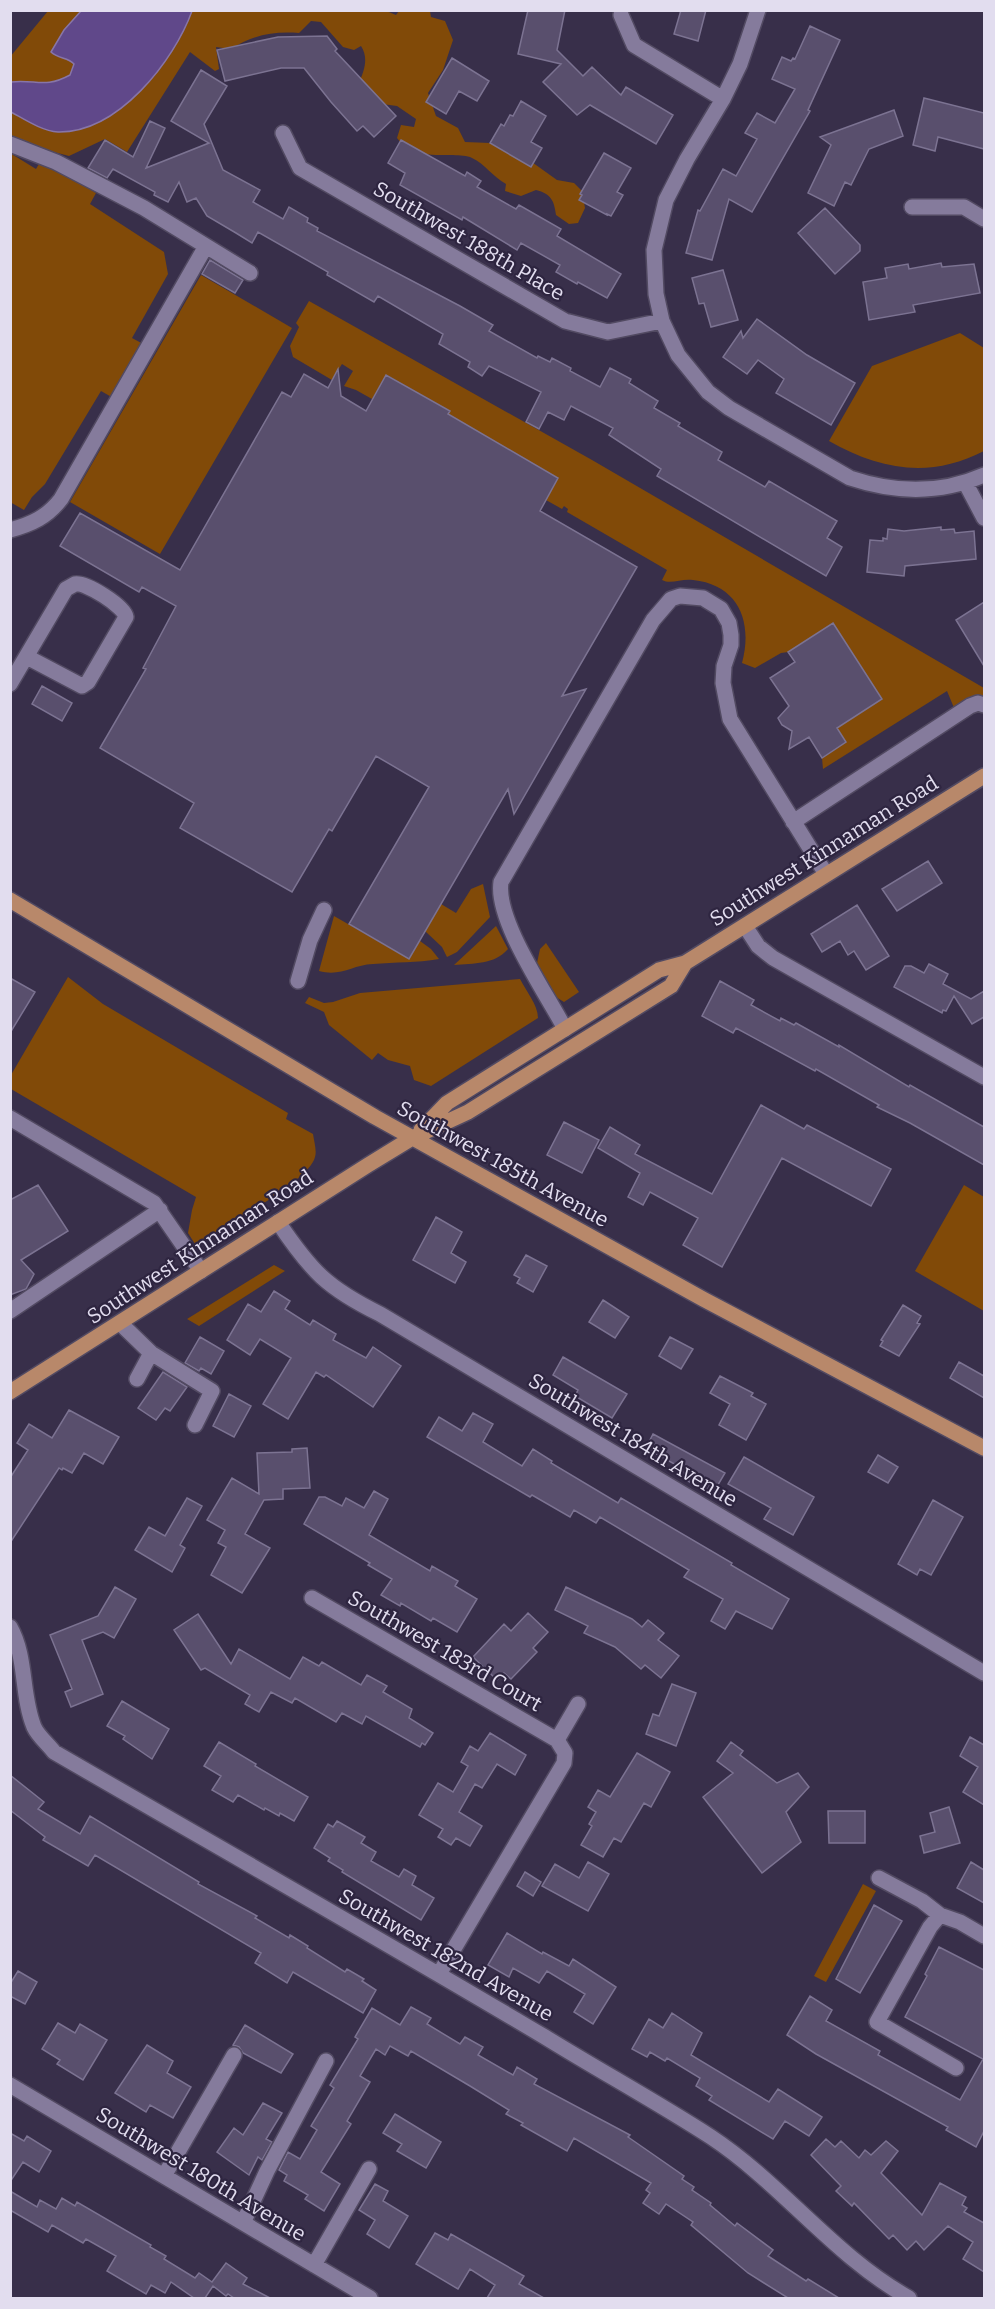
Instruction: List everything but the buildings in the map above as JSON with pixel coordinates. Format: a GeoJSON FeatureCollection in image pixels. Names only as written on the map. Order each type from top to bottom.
{"type":"FeatureCollection","features":[{"type":"Feature","properties":{"kind":"main road","name":"Southwest Kinnaman Road"},"geometry":{"type":"LineString","coordinates":[[412,1138],[447,1103],[659,970],[685,963],[984,776]]}},
{"type":"Feature","properties":{"kind":"main road","name":"Southwest 185th Avenue"},"geometry":{"type":"LineString","coordinates":[[10,900],[412,1138],[703,1299],[984,1448]]}},
{"type":"Feature","properties":{"kind":"main road","name":"Southwest Kinnaman Road"},"geometry":{"type":"LineString","coordinates":[[10,1392],[412,1138],[468,1112],[671,986],[685,963]]}},
{"type":"Feature","properties":{"kind":"street"},"geometry":{"type":"LineString","coordinates":[[758,10],[740,64],[666,200],[657,232],[654,250],[656,294],[662,321],[678,355],[708,392],[729,408],[850,478],[869,484],[929,490],[965,483],[984,475]]}},
{"type":"Feature","properties":{"kind":"street"},"geometry":{"type":"LineString","coordinates":[[621,15],[634,45],[723,99]]}},
{"type":"Feature","properties":{"kind":"street","name":"Southwest 188th Place"},"geometry":{"type":"LineString","coordinates":[[283,133],[300,168],[565,321],[608,332],[662,321]]}},
{"type":"Feature","properties":{"kind":"street"},"geometry":{"type":"LineString","coordinates":[[10,144],[56,162],[144,208],[250,273]]}},
{"type":"Feature","properties":{"kind":"street"},"geometry":{"type":"LineString","coordinates":[[912,207],[964,207],[984,219]]}},
{"type":"Feature","properties":{"kind":"street"},"geometry":{"type":"LineString","coordinates":[[10,530],[42,518],[53,510],[61,499],[206,246]]}},
{"type":"Feature","properties":{"kind":"street"},"geometry":{"type":"LineString","coordinates":[[965,483],[984,518]]}},
{"type":"Feature","properties":{"kind":"street"},"geometry":{"type":"LineString","coordinates":[[10,684],[66,589],[74,584],[83,585],[120,606],[125,612],[126,617],[123,623],[88,682],[82,686],[27,657]]}},
{"type":"Feature","properties":{"kind":"street"},"geometry":{"type":"LineString","coordinates":[[565,1029],[520,946],[502,906],[500,892],[504,876],[662,607],[671,599],[690,596],[704,598],[721,609],[729,623],[731,645],[724,666],[723,683],[730,719],[826,874]]}},
{"type":"Feature","properties":{"kind":"street"},"geometry":{"type":"LineString","coordinates":[[793,822],[970,706],[978,703],[984,705]]}},
{"type":"Feature","properties":{"kind":"street"},"geometry":{"type":"LineString","coordinates":[[298,981],[310,940],[324,910]]}},
{"type":"Feature","properties":{"kind":"street"},"geometry":{"type":"LineString","coordinates":[[745,926],[759,946],[773,958],[984,1077]]}},
{"type":"Feature","properties":{"kind":"street"},"geometry":{"type":"LineString","coordinates":[[10,1118],[146,1198],[160,1210],[201,1271]]}},
{"type":"Feature","properties":{"kind":"street"},"geometry":{"type":"LineString","coordinates":[[10,1311],[160,1210]]}},
{"type":"Feature","properties":{"kind":"street","name":"Southwest 184th Avenue"},"geometry":{"type":"LineString","coordinates":[[278,1222],[305,1262],[332,1287],[984,1673]]}},
{"type":"Feature","properties":{"kind":"street"},"geometry":{"type":"LineString","coordinates":[[120,1323],[151,1353],[212,1391],[195,1425]]}},
{"type":"Feature","properties":{"kind":"street"},"geometry":{"type":"LineString","coordinates":[[137,1378],[151,1353]]}},
{"type":"Feature","properties":{"kind":"street","name":"Southwest 183rd Court"},"geometry":{"type":"LineString","coordinates":[[312,1598],[557,1740]]}},
{"type":"Feature","properties":{"kind":"street","name":"Southwest 182nd Avenue"},"geometry":{"type":"LineString","coordinates":[[10,1627],[19,1649],[28,1708],[35,1729],[54,1752],[439,1974],[713,2138],[770,2183],[825,2236],[899,2296]]}},
{"type":"Feature","properties":{"kind":"street"},"geometry":{"type":"LineString","coordinates":[[439,1974],[564,1763],[565,1753],[557,1740],[578,1704]]}},
{"type":"Feature","properties":{"kind":"street"},"geometry":{"type":"LineString","coordinates":[[879,1878],[922,1901],[940,1915],[960,1922],[984,1936]]}},
{"type":"Feature","properties":{"kind":"street"},"geometry":{"type":"LineString","coordinates":[[940,1915],[930,1927],[877,2022],[956,2068]]}},
{"type":"Feature","properties":{"kind":"street"},"geometry":{"type":"LineString","coordinates":[[164,2176],[234,2055]]}},
{"type":"Feature","properties":{"kind":"street"},"geometry":{"type":"LineString","coordinates":[[243,2223],[267,2171],[326,2061]]}},
{"type":"Feature","properties":{"kind":"street","name":"Southwest 180th Avenue"},"geometry":{"type":"LineString","coordinates":[[10,2085],[370,2298]]}},
{"type":"Feature","properties":{"kind":"street"},"geometry":{"type":"LineString","coordinates":[[314,2265],[369,2169]]}},
{"type":"Feature","properties":{"kind":"shaded area"},"geometry":{"type":"Polygon","coordinates":[[[384,10],[396,15],[399,11],[430,11],[431,17],[445,21],[453,40],[443,70],[428,93],[436,116],[458,128],[465,142],[490,143],[515,150],[557,180],[574,183],[582,191],[585,208],[578,223],[569,224],[556,215],[551,198],[545,193],[536,190],[521,196],[505,191],[506,184],[470,157],[422,154],[409,149],[397,138],[401,125],[414,127],[416,119],[397,106],[382,104],[359,83],[365,60],[361,46],[354,50],[343,47],[321,22],[311,21],[299,33],[264,35],[247,40],[231,49],[216,47],[219,69],[215,71],[190,52],[127,152],[105,139],[69,156],[20,143],[11,136],[10,57],[48,11],[384,10]]]}},
{"type":"Feature","properties":{"kind":"shaded area"},"geometry":{"type":"Polygon","coordinates":[[[81,11],[192,11],[172,51],[141,91],[102,121],[80,129],[52,131],[11,112],[11,82],[46,83],[70,75],[74,64],[51,52],[64,30],[81,11]]]}},
{"type":"Feature","properties":{"kind":"shaded area"},"geometry":{"type":"Polygon","coordinates":[[[10,153],[36,169],[42,159],[96,193],[90,204],[164,252],[168,274],[132,338],[145,345],[115,399],[101,391],[45,484],[32,497],[24,510],[10,502],[10,153]]]}},
{"type":"Feature","properties":{"kind":"shaded area"},"geometry":{"type":"Polygon","coordinates":[[[201,275],[292,328],[160,554],[70,502],[201,275]]]}},
{"type":"Feature","properties":{"kind":"shaded area"},"geometry":{"type":"Polygon","coordinates":[[[309,301],[592,460],[984,688],[984,705],[957,715],[947,691],[823,769],[822,758],[846,742],[837,728],[882,699],[833,623],[788,652],[781,653],[755,668],[742,663],[745,648],[743,620],[739,608],[722,589],[709,583],[693,580],[669,582],[662,580],[667,570],[567,512],[568,509],[564,506],[562,509],[546,500],[558,478],[448,414],[450,411],[387,375],[372,399],[344,386],[353,371],[342,364],[332,380],[293,357],[290,346],[299,327],[296,323],[309,301]]]}},
{"type":"Feature","properties":{"kind":"shaded area"},"geometry":{"type":"Polygon","coordinates":[[[960,333],[984,348],[984,451],[964,460],[944,465],[925,468],[905,467],[867,459],[829,441],[872,366],[960,333]]]}},
{"type":"Feature","properties":{"kind":"shaded area"},"geometry":{"type":"Polygon","coordinates":[[[483,884],[490,917],[457,952],[447,957],[442,947],[425,931],[441,904],[456,913],[471,889],[483,884]]]}},
{"type":"Feature","properties":{"kind":"shaded area"},"geometry":{"type":"Polygon","coordinates":[[[334,916],[409,959],[420,941],[439,959],[366,965],[334,973],[319,971],[334,916]]]}},
{"type":"Feature","properties":{"kind":"shaded area"},"geometry":{"type":"Polygon","coordinates":[[[496,926],[508,949],[490,961],[454,965],[496,926]]]}},
{"type":"Feature","properties":{"kind":"shaded area"},"geometry":{"type":"Polygon","coordinates":[[[546,943],[579,992],[564,1002],[556,997],[537,963],[540,949],[546,943]]]}},
{"type":"Feature","properties":{"kind":"shaded area"},"geometry":{"type":"Polygon","coordinates":[[[68,977],[103,1004],[288,1113],[286,1119],[313,1134],[316,1155],[309,1167],[281,1192],[195,1244],[188,1233],[196,1197],[11,1089],[11,1075],[68,977]]]}},
{"type":"Feature","properties":{"kind":"shaded area"},"geometry":{"type":"Polygon","coordinates":[[[520,979],[534,1003],[538,1018],[431,1086],[414,1080],[410,1066],[388,1060],[378,1053],[372,1060],[329,1025],[324,1012],[305,1003],[309,997],[324,1003],[360,993],[520,979]]]}},
{"type":"Feature","properties":{"kind":"shaded area"},"geometry":{"type":"Polygon","coordinates":[[[964,1185],[984,1197],[984,1311],[915,1271],[964,1185]]]}},
{"type":"Feature","properties":{"kind":"shaded area"},"geometry":{"type":"Polygon","coordinates":[[[274,1265],[285,1271],[199,1326],[187,1319],[274,1265]]]}},
{"type":"Feature","properties":{"kind":"shaded area"},"geometry":{"type":"Polygon","coordinates":[[[863,1884],[876,1891],[826,1982],[814,1976],[863,1884]]]}}]}
